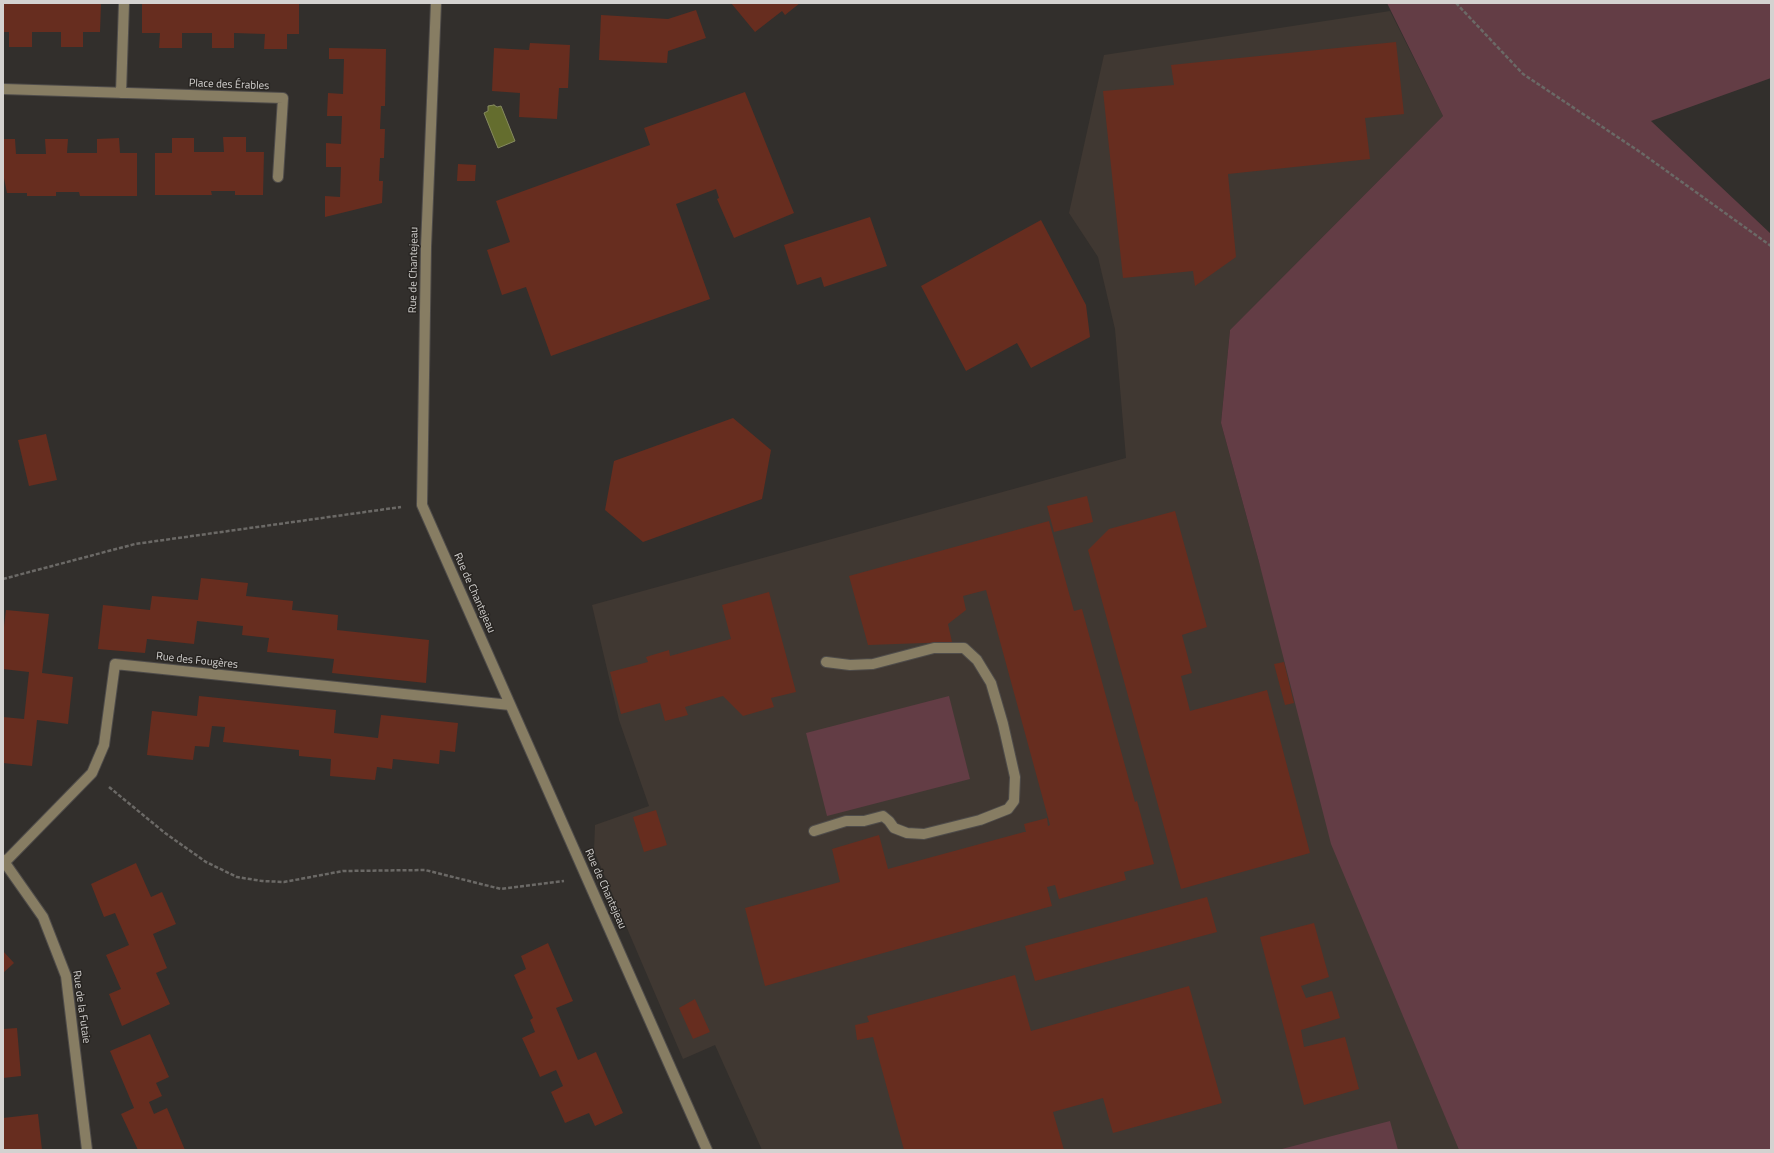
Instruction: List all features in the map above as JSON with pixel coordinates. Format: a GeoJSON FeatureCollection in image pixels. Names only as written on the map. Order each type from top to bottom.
{"type":"FeatureCollection","features":[{"type":"Feature","properties":{"kind":"street"},"geometry":{"type":"LineString","coordinates":[[121,93],[124,3]]}},
{"type":"Feature","properties":{"kind":"street","name":"Rue de Chantejeau"},"geometry":{"type":"LineString","coordinates":[[436,3],[426,247],[422,505],[707,1150]]}},
{"type":"Feature","properties":{"kind":"street","name":"Place des Érables"},"geometry":{"type":"LineString","coordinates":[[3,89],[283,98],[278,177]]}},
{"type":"Feature","properties":{"kind":"street"},"geometry":{"type":"LineString","coordinates":[[814,831],[846,821],[864,821],[883,816],[894,828],[907,833],[924,834],[980,820],[1008,809],[1014,801],[1015,777],[1003,724],[991,683],[977,660],[964,648],[934,648],[873,664],[850,665],[826,662]]}},
{"type":"Feature","properties":{"kind":"street","name":"Rue des Fougères"},"geometry":{"type":"LineString","coordinates":[[4,861],[92,773],[104,744],[115,664],[510,705]]}},
{"type":"Feature","properties":{"kind":"street","name":"Rue de la Futaie"},"geometry":{"type":"LineString","coordinates":[[4,861],[44,917],[66,976],[87,1150]]}},
{"type":"Feature","properties":{"kind":"path"},"geometry":{"type":"LineString","coordinates":[[1456,3],[1523,74],[1640,152],[1771,246]]}},
{"type":"Feature","properties":{"kind":"path"},"geometry":{"type":"LineString","coordinates":[[3,579],[135,544],[422,505]]}},
{"type":"Feature","properties":{"kind":"path"},"geometry":{"type":"LineString","coordinates":[[92,773],[165,834],[206,862],[237,877],[262,881],[284,882],[343,871],[425,870],[501,889],[586,878]]}},
{"type":"Feature","properties":{"kind":"shaded area"},"geometry":{"type":"Polygon","coordinates":[[[1387,3],[1771,3],[1771,78],[1651,121],[1771,234],[1771,1150],[1459,1150],[1331,844],[1259,562],[1221,423],[1230,330],[1443,116],[1387,3]]]}},
{"type":"Feature","properties":{"kind":"shaded area"},"geometry":{"type":"Polygon","coordinates":[[[1390,11],[1443,116],[1230,330],[1221,423],[1259,562],[1437,1095],[1459,1150],[762,1150],[715,1045],[683,1059],[594,851],[595,825],[649,806],[619,720],[592,605],[1126,458],[1115,329],[1098,257],[1069,213],[1104,55],[1390,11]]]}},
{"type":"Feature","properties":{"kind":"shaded area"},"geometry":{"type":"Polygon","coordinates":[[[494,105],[497,107],[501,106],[515,141],[498,148],[484,113],[488,111],[488,106],[494,105]]]}},
{"type":"Feature","properties":{"kind":"shaded area"},"geometry":{"type":"Polygon","coordinates":[[[949,696],[970,779],[827,816],[806,733],[949,696]]]}},
{"type":"Feature","properties":{"kind":"shaded area"},"geometry":{"type":"Polygon","coordinates":[[[1390,1121],[1398,1150],[1278,1150],[1390,1121]]]}},
{"type":"Feature","properties":{"kind":"building"},"geometry":{"type":"Polygon","coordinates":[[[3,3],[101,3],[100,32],[83,32],[83,47],[61,47],[61,32],[32,32],[32,47],[9,47],[9,32],[3,32],[3,3]]]}},
{"type":"Feature","properties":{"kind":"building"},"geometry":{"type":"Polygon","coordinates":[[[142,3],[299,3],[299,34],[287,34],[287,49],[264,49],[265,34],[234,33],[234,48],[212,48],[212,33],[182,33],[182,48],[159,48],[160,33],[142,33],[142,3]]]}},
{"type":"Feature","properties":{"kind":"building"},"geometry":{"type":"Polygon","coordinates":[[[731,3],[800,3],[785,15],[782,11],[755,32],[731,3]]]}},
{"type":"Feature","properties":{"kind":"building"},"geometry":{"type":"Polygon","coordinates":[[[696,10],[706,38],[668,51],[667,63],[599,60],[601,15],[668,19],[696,10]]]}},
{"type":"Feature","properties":{"kind":"building"},"geometry":{"type":"Polygon","coordinates":[[[1396,42],[1404,114],[1365,118],[1370,159],[1228,174],[1236,257],[1195,286],[1193,271],[1123,278],[1103,91],[1174,85],[1171,65],[1396,42]]]}},
{"type":"Feature","properties":{"kind":"building"},"geometry":{"type":"Polygon","coordinates":[[[530,43],[570,45],[568,88],[559,88],[557,119],[519,117],[520,93],[492,91],[494,48],[529,50],[530,43]]]}},
{"type":"Feature","properties":{"kind":"building"},"geometry":{"type":"Polygon","coordinates":[[[329,48],[386,49],[385,106],[381,106],[380,129],[385,129],[384,158],[380,158],[379,181],[383,181],[382,203],[325,217],[325,196],[340,197],[341,167],[326,167],[326,143],[341,144],[342,116],[327,116],[328,93],[343,94],[344,59],[329,59],[329,48]]]}},
{"type":"Feature","properties":{"kind":"building"},"geometry":{"type":"Polygon","coordinates":[[[745,92],[794,213],[734,238],[717,199],[719,198],[716,189],[676,204],[710,299],[551,356],[526,287],[502,295],[487,250],[510,242],[496,201],[650,145],[644,128],[745,92]]]}},
{"type":"Feature","properties":{"kind":"building"},"geometry":{"type":"Polygon","coordinates":[[[223,137],[246,137],[246,152],[264,152],[263,195],[235,195],[235,191],[211,191],[212,195],[155,195],[155,153],[172,153],[172,138],[194,138],[194,152],[224,152],[223,137]]]}},
{"type":"Feature","properties":{"kind":"building"},"geometry":{"type":"Polygon","coordinates":[[[119,138],[120,153],[137,153],[137,196],[80,196],[79,192],[56,192],[56,196],[27,196],[27,193],[7,193],[3,173],[3,139],[15,139],[16,154],[46,154],[45,139],[68,139],[67,153],[97,153],[97,139],[119,138]]]}},
{"type":"Feature","properties":{"kind":"building"},"geometry":{"type":"Polygon","coordinates":[[[458,164],[476,165],[475,181],[457,181],[458,164]]]}},
{"type":"Feature","properties":{"kind":"building"},"geometry":{"type":"Polygon","coordinates":[[[870,217],[887,266],[824,287],[821,277],[797,285],[784,245],[870,217]]]}},
{"type":"Feature","properties":{"kind":"building"},"geometry":{"type":"Polygon","coordinates":[[[1041,220],[1086,305],[1090,337],[1031,368],[1017,343],[966,371],[921,286],[1041,220]]]}},
{"type":"Feature","properties":{"kind":"building"},"geometry":{"type":"Polygon","coordinates":[[[733,418],[771,450],[762,499],[643,542],[605,510],[614,461],[733,418]]]}},
{"type":"Feature","properties":{"kind":"building"},"geometry":{"type":"Polygon","coordinates":[[[46,434],[57,480],[29,486],[18,440],[46,434]]]}},
{"type":"Feature","properties":{"kind":"building"},"geometry":{"type":"Polygon","coordinates":[[[1087,496],[1093,522],[1054,532],[1047,506],[1087,496]]]}},
{"type":"Feature","properties":{"kind":"building"},"geometry":{"type":"Polygon","coordinates":[[[1175,511],[1207,627],[1182,635],[1192,673],[1181,676],[1190,711],[1267,690],[1310,853],[1181,889],[1088,550],[1109,529],[1175,511]]]}},
{"type":"Feature","properties":{"kind":"building"},"geometry":{"type":"Polygon","coordinates":[[[1049,521],[1074,611],[1082,609],[1135,802],[1137,801],[1154,864],[1124,872],[1126,880],[1059,899],[1055,885],[1047,887],[1052,906],[765,986],[745,908],[840,882],[832,849],[879,835],[888,869],[1026,832],[1024,824],[1047,818],[1048,826],[1050,825],[986,590],[963,596],[966,610],[948,624],[952,642],[868,645],[849,576],[1049,521]]]}},
{"type":"Feature","properties":{"kind":"building"},"geometry":{"type":"Polygon","coordinates":[[[201,578],[248,583],[246,596],[293,601],[292,610],[338,615],[337,630],[429,640],[426,683],[332,673],[334,659],[267,652],[269,638],[242,635],[243,626],[197,621],[194,644],[147,639],[145,653],[98,649],[103,605],[150,610],[152,596],[198,600],[201,578]]]}},
{"type":"Feature","properties":{"kind":"building"},"geometry":{"type":"Polygon","coordinates":[[[769,592],[796,692],[771,698],[774,707],[743,716],[723,696],[685,707],[688,715],[665,721],[660,703],[621,714],[610,672],[648,662],[646,657],[669,650],[670,656],[731,639],[722,605],[769,592]]]}},
{"type":"Feature","properties":{"kind":"building"},"geometry":{"type":"Polygon","coordinates":[[[6,610],[49,614],[42,673],[73,677],[68,724],[37,720],[32,766],[3,763],[3,717],[24,719],[29,672],[3,669],[3,635],[6,610]]]}},
{"type":"Feature","properties":{"kind":"building"},"geometry":{"type":"Polygon","coordinates":[[[1284,662],[1294,703],[1285,705],[1274,664],[1284,662]]]}},
{"type":"Feature","properties":{"kind":"building"},"geometry":{"type":"Polygon","coordinates":[[[199,696],[336,710],[334,733],[378,738],[381,715],[458,723],[455,752],[440,750],[439,764],[393,759],[392,769],[377,767],[375,780],[330,776],[331,759],[299,756],[299,750],[223,742],[225,727],[212,726],[209,747],[195,746],[193,760],[147,755],[152,711],[197,716],[199,696]]]}},
{"type":"Feature","properties":{"kind":"building"},"geometry":{"type":"Polygon","coordinates":[[[656,810],[667,845],[644,852],[633,817],[656,810]]]}},
{"type":"Feature","properties":{"kind":"building"},"geometry":{"type":"Polygon","coordinates":[[[136,863],[151,897],[162,892],[176,924],[153,934],[167,968],[156,973],[170,1004],[122,1026],[109,994],[121,989],[106,955],[129,945],[115,913],[104,917],[91,884],[136,863]]]}},
{"type":"Feature","properties":{"kind":"building"},"geometry":{"type":"Polygon","coordinates":[[[1207,897],[1217,932],[1035,981],[1025,946],[1207,897]]]}},
{"type":"Feature","properties":{"kind":"building"},"geometry":{"type":"Polygon","coordinates":[[[1314,923],[1329,977],[1301,986],[1306,998],[1332,991],[1340,1018],[1301,1030],[1304,1047],[1345,1037],[1359,1089],[1304,1105],[1260,937],[1314,923]]]}},
{"type":"Feature","properties":{"kind":"building"},"geometry":{"type":"Polygon","coordinates":[[[548,943],[573,1001],[556,1008],[578,1060],[596,1052],[623,1113],[595,1126],[589,1113],[565,1123],[551,1092],[563,1086],[556,1070],[540,1077],[522,1038],[535,1032],[530,1020],[533,1018],[514,975],[526,969],[521,956],[548,943]]]}},
{"type":"Feature","properties":{"kind":"building"},"geometry":{"type":"Polygon","coordinates":[[[3,951],[14,963],[3,973],[3,951]]]}},
{"type":"Feature","properties":{"kind":"building"},"geometry":{"type":"Polygon","coordinates":[[[1015,975],[1031,1031],[1189,986],[1222,1103],[1113,1133],[1103,1098],[1053,1112],[1064,1150],[904,1150],[873,1037],[857,1040],[855,1025],[869,1022],[867,1016],[1015,975]]]}},
{"type":"Feature","properties":{"kind":"building"},"geometry":{"type":"Polygon","coordinates":[[[695,999],[710,1032],[693,1039],[679,1008],[695,999]]]}},
{"type":"Feature","properties":{"kind":"building"},"geometry":{"type":"Polygon","coordinates":[[[17,1028],[21,1076],[3,1078],[3,1029],[17,1028]]]}},
{"type":"Feature","properties":{"kind":"building"},"geometry":{"type":"Polygon","coordinates":[[[150,1034],[169,1077],[156,1083],[162,1096],[149,1102],[154,1114],[167,1108],[185,1150],[138,1150],[121,1114],[134,1108],[110,1051],[150,1034]]]}},
{"type":"Feature","properties":{"kind":"building"},"geometry":{"type":"Polygon","coordinates":[[[38,1114],[42,1150],[3,1150],[3,1118],[38,1114]]]}}]}
